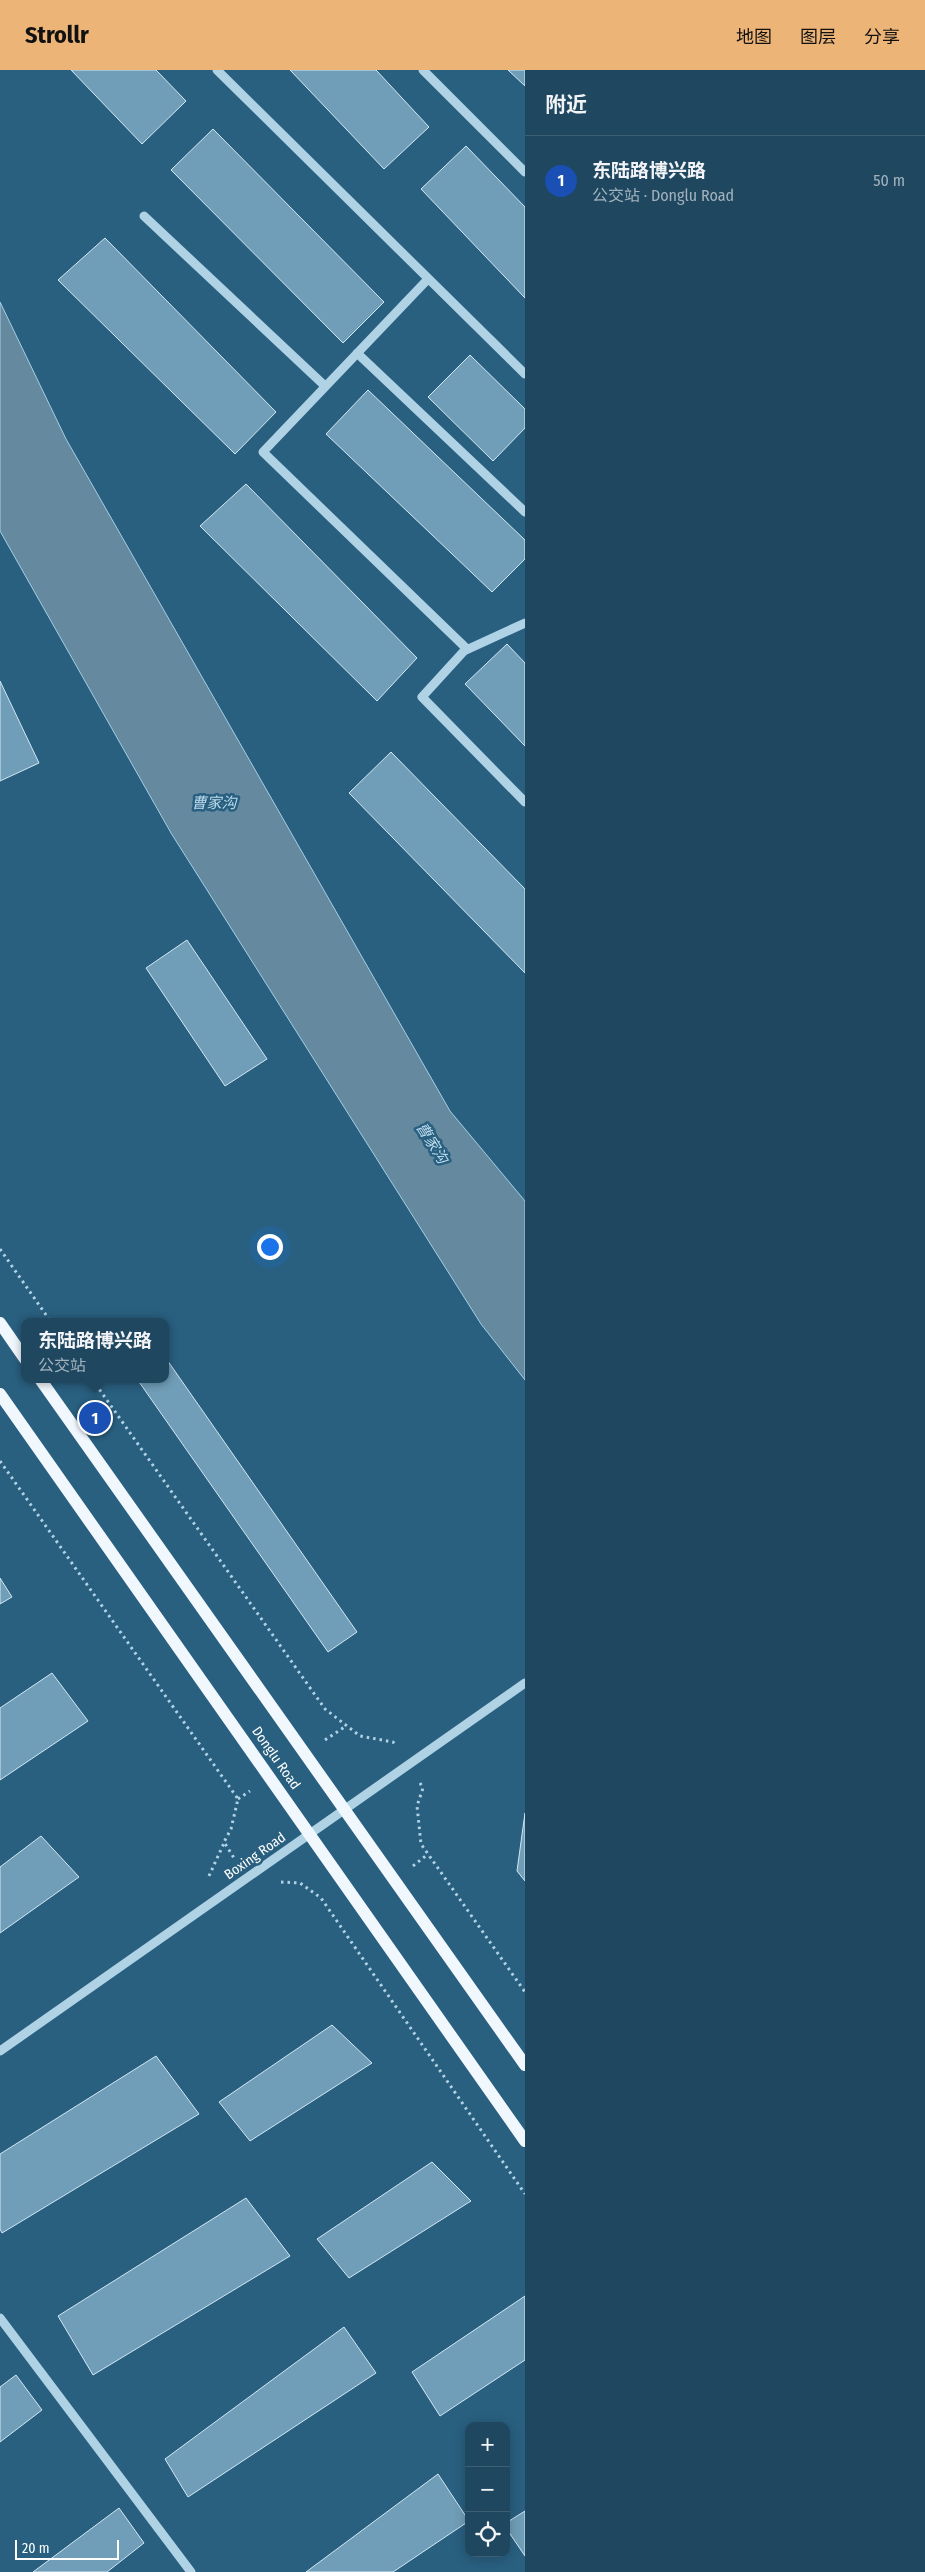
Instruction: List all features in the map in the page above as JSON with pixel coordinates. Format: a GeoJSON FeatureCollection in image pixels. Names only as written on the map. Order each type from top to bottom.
{"type":"FeatureCollection","features":[{"type":"Feature","properties":{"kind":"main road"},"geometry":{"type":"LineString","coordinates":[[0,1323],[21,1353]]}},
{"type":"Feature","properties":{"kind":"main road","name":"Donglu Road"},"geometry":{"type":"LineString","coordinates":[[43,1383],[525,2065]]}},
{"type":"Feature","properties":{"kind":"main road","name":"Donglu Road"},"geometry":{"type":"LineString","coordinates":[[0,1394],[525,2141]]}},
{"type":"Feature","properties":{"kind":"street"},"geometry":{"type":"LineString","coordinates":[[217,70],[525,374]]}},
{"type":"Feature","properties":{"kind":"street"},"geometry":{"type":"LineString","coordinates":[[423,70],[525,172]]}},
{"type":"Feature","properties":{"kind":"street"},"geometry":{"type":"LineString","coordinates":[[144,216],[325,386]]}},
{"type":"Feature","properties":{"kind":"street"},"geometry":{"type":"LineString","coordinates":[[428,279],[263,452],[467,649]]}},
{"type":"Feature","properties":{"kind":"street"},"geometry":{"type":"LineString","coordinates":[[357,353],[525,512]]}},
{"type":"Feature","properties":{"kind":"street"},"geometry":{"type":"LineString","coordinates":[[525,623],[467,649],[422,697],[525,802]]}},
{"type":"Feature","properties":{"kind":"street","name":"Boxing Road"},"geometry":{"type":"LineString","coordinates":[[0,2051],[525,1683]]}},
{"type":"Feature","properties":{"kind":"street"},"geometry":{"type":"LineString","coordinates":[[0,2318],[191,2572]]}},
{"type":"Feature","properties":{"kind":"path"},"geometry":{"type":"LineString","coordinates":[[0,1249],[48,1318]]}},
{"type":"Feature","properties":{"kind":"path"},"geometry":{"type":"LineString","coordinates":[[95,1383],[325,1709]]}},
{"type":"Feature","properties":{"kind":"path"},"geometry":{"type":"LineString","coordinates":[[0,1461],[225,1780]]}},
{"type":"Feature","properties":{"kind":"path"},"geometry":{"type":"LineString","coordinates":[[439,1871],[525,1992]]}},
{"type":"Feature","properties":{"kind":"path"},"geometry":{"type":"LineString","coordinates":[[347,1938],[525,2194]]}},
{"type":"Feature","properties":{"kind":"water","name":"曹家沟"},"geometry":{"type":"Polygon","coordinates":[[[0,302],[66,439],[450,1111],[525,1201],[525,1380],[481,1324],[171,833],[0,531],[0,302]]]}},
{"type":"Feature","properties":{"kind":"building"},"geometry":{"type":"Polygon","coordinates":[[[71,70],[156,70],[186,101],[142,144],[71,70]]]}},
{"type":"Feature","properties":{"kind":"building"},"geometry":{"type":"Polygon","coordinates":[[[290,70],[376,70],[429,127],[384,169],[290,70]]]}},
{"type":"Feature","properties":{"kind":"building"},"geometry":{"type":"Polygon","coordinates":[[[508,70],[525,70],[525,86],[508,70]]]}},
{"type":"Feature","properties":{"kind":"building"},"geometry":{"type":"Polygon","coordinates":[[[213,129],[384,302],[343,343],[171,170],[213,129]]]}},
{"type":"Feature","properties":{"kind":"building"},"geometry":{"type":"Polygon","coordinates":[[[466,146],[525,207],[525,298],[421,189],[466,146]]]}},
{"type":"Feature","properties":{"kind":"building"},"geometry":{"type":"Polygon","coordinates":[[[105,238],[276,412],[235,454],[58,280],[105,238]]]}},
{"type":"Feature","properties":{"kind":"building"},"geometry":{"type":"Polygon","coordinates":[[[470,355],[525,409],[525,428],[493,461],[428,397],[470,355]]]}},
{"type":"Feature","properties":{"kind":"building"},"geometry":{"type":"Polygon","coordinates":[[[368,390],[525,540],[525,559],[492,592],[326,434],[368,390]]]}},
{"type":"Feature","properties":{"kind":"building"},"geometry":{"type":"Polygon","coordinates":[[[246,484],[417,658],[377,701],[200,526],[246,484]]]}},
{"type":"Feature","properties":{"kind":"building"},"geometry":{"type":"Polygon","coordinates":[[[507,644],[525,663],[525,746],[465,684],[507,644]]]}},
{"type":"Feature","properties":{"kind":"building"},"geometry":{"type":"Polygon","coordinates":[[[0,681],[39,763],[0,781],[0,681]]]}},
{"type":"Feature","properties":{"kind":"building"},"geometry":{"type":"Polygon","coordinates":[[[391,752],[525,889],[525,973],[349,793],[391,752]]]}},
{"type":"Feature","properties":{"kind":"building"},"geometry":{"type":"Polygon","coordinates":[[[187,940],[267,1059],[225,1086],[146,968],[187,940]]]}},
{"type":"Feature","properties":{"kind":"building"},"geometry":{"type":"Polygon","coordinates":[[[169,1363],[357,1632],[328,1652],[140,1383],[169,1383],[169,1363]]]}},
{"type":"Feature","properties":{"kind":"building"},"geometry":{"type":"Polygon","coordinates":[[[0,1578],[12,1597],[0,1604],[0,1578]]]}},
{"type":"Feature","properties":{"kind":"building"},"geometry":{"type":"Polygon","coordinates":[[[52,1673],[88,1721],[0,1780],[0,1708],[52,1673]]]}},
{"type":"Feature","properties":{"kind":"building"},"geometry":{"type":"Polygon","coordinates":[[[525,1813],[525,1881],[517,1871],[525,1813]]]}},
{"type":"Feature","properties":{"kind":"building"},"geometry":{"type":"Polygon","coordinates":[[[41,1836],[79,1877],[0,1933],[0,1867],[41,1836]]]}},
{"type":"Feature","properties":{"kind":"building"},"geometry":{"type":"Polygon","coordinates":[[[332,2025],[372,2063],[250,2141],[219,2102],[332,2025]]]}},
{"type":"Feature","properties":{"kind":"building"},"geometry":{"type":"Polygon","coordinates":[[[156,2056],[199,2114],[2,2233],[0,2229],[0,2154],[156,2056]]]}},
{"type":"Feature","properties":{"kind":"building"},"geometry":{"type":"Polygon","coordinates":[[[432,2162],[471,2201],[349,2278],[317,2239],[432,2162]]]}},
{"type":"Feature","properties":{"kind":"building"},"geometry":{"type":"Polygon","coordinates":[[[246,2198],[290,2256],[93,2375],[58,2316],[246,2198]]]}},
{"type":"Feature","properties":{"kind":"building"},"geometry":{"type":"Polygon","coordinates":[[[525,2296],[525,2360],[440,2416],[412,2372],[525,2296]]]}},
{"type":"Feature","properties":{"kind":"building"},"geometry":{"type":"Polygon","coordinates":[[[344,2327],[376,2373],[188,2497],[165,2459],[344,2327]]]}},
{"type":"Feature","properties":{"kind":"building"},"geometry":{"type":"Polygon","coordinates":[[[16,2375],[42,2410],[0,2442],[0,2387],[16,2375]]]}},
{"type":"Feature","properties":{"kind":"building"},"geometry":{"type":"Polygon","coordinates":[[[438,2474],[465,2515],[465,2524],[393,2572],[306,2572],[438,2474]]]}},
{"type":"Feature","properties":{"kind":"building"},"geometry":{"type":"Polygon","coordinates":[[[119,2508],[144,2543],[107,2572],[33,2572],[119,2508]]]}},
{"type":"Feature","properties":{"kind":"building"},"geometry":{"type":"Polygon","coordinates":[[[525,2511],[525,2556],[510,2534],[510,2520],[525,2511]]]}},
{"type":"Feature","properties":{"kind":"place","name":"东陆路博兴路"},"geometry":{"type":"Point","coordinates":[95,1418]}}]}
